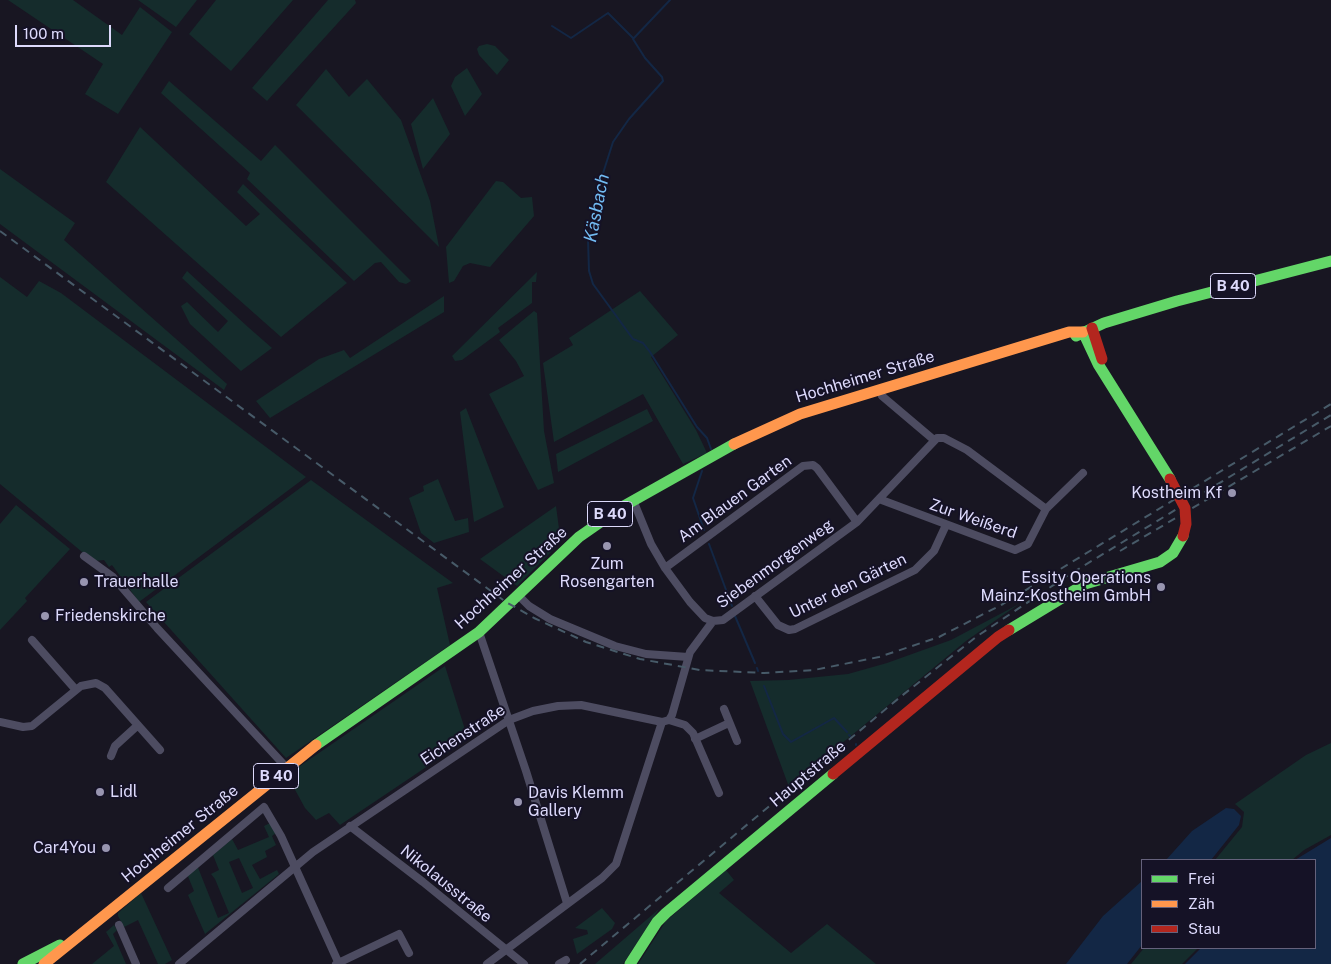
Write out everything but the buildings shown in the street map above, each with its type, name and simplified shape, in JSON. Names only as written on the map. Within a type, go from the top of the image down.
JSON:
[{"type":"main road","name":"Hochheimer Straße","points":[[44,964],[286,767],[479,632],[579,537],[633,500],[780,422],[812,410],[1069,332],[1087,330],[1212,291],[1331,261]]},
{"type":"main road","name":"Hauptstraße","points":[[630,964],[657,922],[666,913],[998,637],[1085,584],[1160,562],[1173,553],[1183,536],[1186,524],[1185,508],[1170,479],[1106,376],[1087,330]]},
{"type":"main road","name":"Hochheimer Straße","points":[[24,964],[82,934]]},
{"type":"street","points":[[882,396],[934,440],[944,438],[958,444],[1046,509]]},
{"type":"street","name":"Siebenmorgenweg","points":[[633,500],[651,544],[665,568],[690,602],[705,618],[713,622],[723,620],[857,522],[934,440]]},
{"type":"street","name":"Am Blauen Garten","points":[[665,568],[808,464],[817,468],[857,522]]},
{"type":"street","name":"Zur Weißerd","points":[[878,500],[1015,550],[1024,547],[1031,540],[1034,530],[1046,509],[1083,473]]},
{"type":"street","name":"Unter den Gärten","points":[[755,596],[778,625],[789,630],[795,629],[914,570],[934,551],[946,525]]},
{"type":"street","points":[[84,556],[112,577],[286,767]]},
{"type":"street","points":[[518,595],[529,606],[550,619],[590,636],[646,654],[688,657]]},
{"type":"street","points":[[487,964],[602,878],[616,864],[665,721],[672,715],[688,657],[713,622]]},
{"type":"street","points":[[479,632],[567,903]]},
{"type":"street","points":[[32,640],[76,690]]},
{"type":"street","points":[[0,722],[23,727],[32,726],[76,690],[90,682],[101,684],[160,750]]},
{"type":"street","name":"Eichenstraße","points":[[178,964],[294,869],[350,826],[509,720],[545,708],[571,705],[598,708],[686,725],[695,739],[719,793]]},
{"type":"street","points":[[724,708],[737,741]]},
{"type":"street","points":[[695,739],[729,723]]},
{"type":"street","points":[[111,756],[115,746],[138,725]]},
{"type":"street","points":[[168,888],[264,807],[281,836],[294,869],[311,902],[338,964],[399,934],[409,953]]},
{"type":"street","name":"Nikolausstraße","points":[[350,826],[423,882],[505,951],[524,964]]},
{"type":"street","points":[[119,925],[136,964]]},
{"type":"green space","points":[[8,0],[73,0],[122,35],[140,7],[172,32],[118,114],[85,94],[103,64]]},
{"type":"green space","points":[[138,0],[197,0],[176,27]]},
{"type":"green space","points":[[216,0],[293,0],[231,71],[189,34]]},
{"type":"green space","points":[[328,0],[355,0],[356,3],[267,101],[252,88]]},
{"type":"green space","points":[[487,44],[495,46],[509,60],[497,75],[479,55],[477,49],[479,46]]},
{"type":"green space","points":[[467,68],[482,94],[465,116],[451,86],[455,77]]},
{"type":"green space","points":[[326,69],[349,97],[367,79],[401,120],[430,201],[439,247],[296,105]]},
{"type":"green space","points":[[169,81],[261,161],[275,145],[411,281],[406,284],[399,282],[381,262],[375,263],[354,281],[247,179],[250,173],[161,93]]},
{"type":"green space","points":[[433,98],[450,134],[423,169],[411,124]]},
{"type":"green space","points":[[140,127],[246,226],[260,214],[237,192],[243,184],[347,283],[281,337],[106,182]]},
{"type":"green space","points":[[0,169],[75,223],[64,240],[227,384],[224,390],[0,224]]},
{"type":"green space","points":[[496,181],[503,182],[521,198],[532,197],[534,216],[490,267],[470,263],[463,266],[454,281],[449,283],[446,247]]},
{"type":"green space","points":[[187,271],[272,348],[241,371],[190,324],[181,306],[187,302],[218,332],[228,321],[182,278]]},
{"type":"green space","points":[[537,272],[536,282],[532,282],[532,303],[498,328],[500,332],[462,360],[455,361],[452,356]]},
{"type":"green space","points":[[0,277],[27,297],[39,281],[61,293],[306,477],[139,602],[112,565],[109,567],[104,560],[93,561],[0,484]]},
{"type":"green space","points":[[640,291],[678,335],[651,357],[696,430],[707,453],[683,464],[643,394],[554,442],[543,363],[573,345],[569,338]]},
{"type":"green space","points":[[444,296],[444,312],[270,418],[256,401],[319,359],[344,350],[350,358]]},
{"type":"green space","points":[[534,311],[537,313],[544,431],[554,483],[538,490],[489,394],[524,376],[516,361],[499,340]]},
{"type":"green space","points":[[466,408],[504,507],[474,522],[460,412]]},
{"type":"green space","points":[[647,409],[653,421],[558,472],[556,454]]},
{"type":"green space","points":[[438,479],[455,521],[468,518],[469,532],[434,543],[421,533],[409,498],[424,491],[423,486]]},
{"type":"green space","points":[[311,480],[453,583],[437,588],[450,645],[286,758],[146,602]]},
{"type":"green space","points":[[16,505],[70,549],[25,598],[27,601],[0,630],[0,524]]},
{"type":"green space","points":[[556,506],[560,536],[557,546],[517,586],[480,559]]},
{"type":"green space","points":[[1019,604],[966,641],[789,787],[750,681],[788,680],[848,674],[887,663],[951,640]]},
{"type":"green space","points":[[445,666],[468,739],[340,825],[329,813],[316,820],[305,808],[287,775]]},
{"type":"green space","points":[[1331,743],[1331,835],[1304,850],[1293,859],[1216,859],[1242,827],[1244,812],[1235,804],[1306,755]]},
{"type":"green space","points":[[270,823],[276,833],[272,836],[276,845],[265,851],[267,857],[252,865],[260,879],[277,870],[279,874],[205,934],[188,895],[194,891],[187,874],[197,865],[218,918],[229,913],[215,879],[211,874],[219,870],[213,855],[232,839],[238,850],[269,837],[264,826]],"holes":[[[239,858],[253,888],[242,893],[229,862]]]},
{"type":"green space","points":[[726,870],[734,880],[719,893],[791,953],[827,924],[876,964],[638,964],[666,921]]},
{"type":"green space","points":[[141,893],[172,960],[165,964],[158,964],[138,920],[124,927],[118,916],[118,913]]},
{"type":"green space","points":[[602,908],[615,923],[612,929],[577,954],[573,939],[588,934],[587,930],[575,928]]},
{"type":"green space","points":[[659,909],[623,964],[595,964]]},
{"type":"green space","points":[[114,925],[117,930],[113,934],[126,964],[92,964],[114,946],[106,932]]},
{"type":"green space","points":[[1143,949],[1197,949],[1182,964],[1131,964]]},
{"type":"water","points":[[1226,808],[1234,809],[1241,816],[1239,825],[1212,859],[1167,859],[1192,831]]},
{"type":"water","points":[[1331,838],[1331,964],[1185,964],[1200,949],[1316,949],[1316,859],[1297,859]]},
{"type":"water","points":[[1141,882],[1141,946],[1127,964],[1066,964],[1103,916]]},
{"type":"waterway","name":"Käsbach","points":[[670,0],[633,39],[645,58],[662,77],[663,81],[629,119],[613,142],[597,192],[588,239],[589,271],[593,284],[633,339],[643,343],[650,352],[697,427],[707,438],[711,449]]},
{"type":"waterway","points":[[552,26],[571,38],[608,13],[633,38]]},
{"type":"waterway","name":"Käsbach","points":[[702,471],[693,498],[704,530]]},
{"type":"waterway","name":"Käsbach","points":[[709,544],[732,606]]},
{"type":"waterway","name":"Käsbach","points":[[735,616],[755,663]]},
{"type":"waterway","name":"Käsbach","points":[[764,686],[783,734],[791,742],[834,718],[847,732]]},
{"type":"railway","points":[[0,231],[506,602],[534,618],[586,642],[640,659],[700,670],[764,673],[814,670],[879,657],[939,637],[1003,604],[1331,404]]},
{"type":"railway","points":[[580,964],[899,698],[976,637],[1067,576],[1331,415]]},
{"type":"railway","points":[[1120,551],[1331,426]]},
{"type":"traffic: fast","points":[[1076,336],[1104,323],[1177,301],[1331,261]]},
{"type":"traffic: fast","points":[[1083,332],[1098,364],[1170,479]]},
{"type":"traffic: fast","points":[[316,745],[479,632],[579,537],[622,507],[734,444]]},
{"type":"traffic: fast","points":[[1009,630],[1085,584],[1160,562],[1173,553],[1183,536]]},
{"type":"traffic: fast","points":[[630,964],[657,922],[666,913],[833,774]]},
{"type":"traffic: fast","points":[[23,964],[60,945]]},
{"type":"traffic: slow","points":[[734,444],[800,414],[1069,332],[1083,332]]},
{"type":"traffic: slow","points":[[44,964],[316,745]]},
{"type":"traffic: jam","points":[[1092,328],[1102,359]]},
{"type":"traffic: jam","points":[[1170,479],[1185,508],[1186,524],[1183,536]]},
{"type":"traffic: jam","points":[[833,774],[998,637],[1009,630]]},
{"type":"place","name":"Kostheim Kf","points":[[1232,493]]},
{"type":"place","name":"Zum Rosengarten","points":[[607,546]]},
{"type":"place","name":"Trauerhalle","points":[[84,582]]},
{"type":"place","name":"Essity Operations Mainz-Kostheim GmbH","points":[[1161,587]]},
{"type":"place","name":"Friedenskirche","points":[[45,616]]},
{"type":"place","name":"Lidl","points":[[100,792]]},
{"type":"place","name":"Davis Klemm Gallery","points":[[518,802]]},
{"type":"place","name":"Car4You","points":[[106,848]]}]
